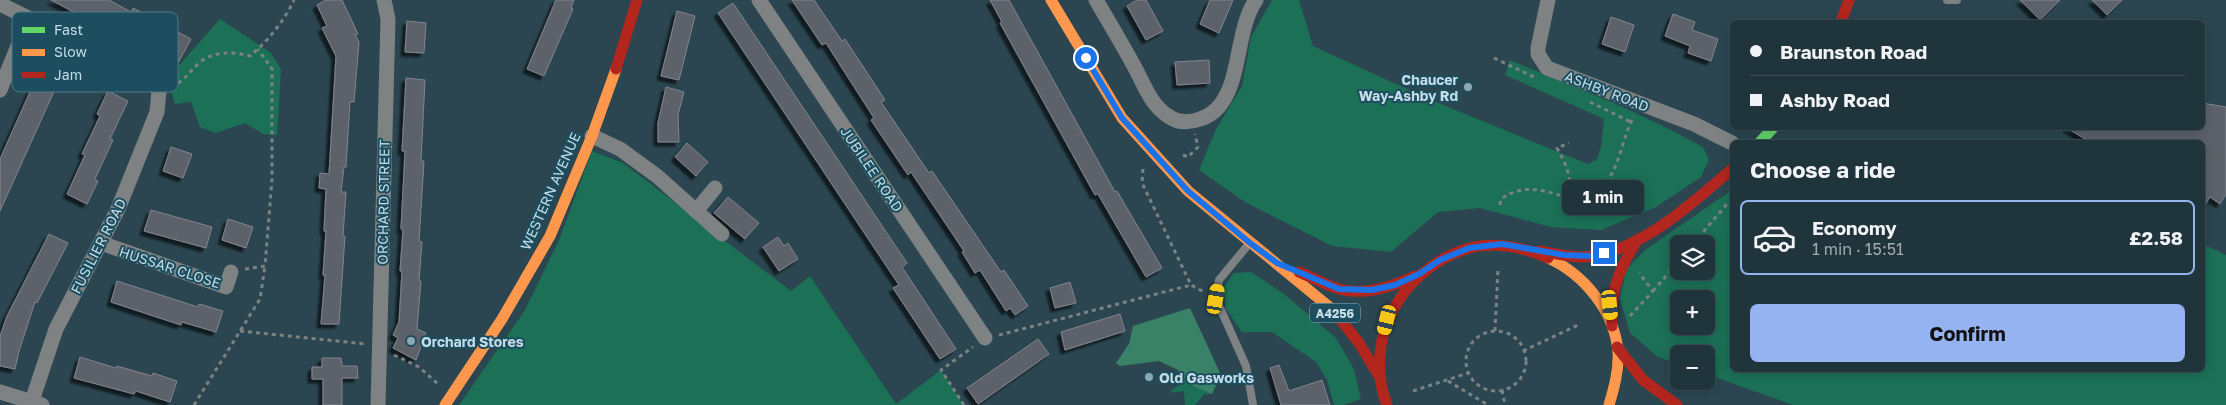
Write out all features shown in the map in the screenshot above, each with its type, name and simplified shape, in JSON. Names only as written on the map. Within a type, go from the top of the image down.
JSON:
[{"type":"main road","name":"WESTERN AVENUE","points":[[448,401],[502,319],[550,236],[592,136],[622,52],[637,0]]},
{"type":"main road","name":"A4256","points":[[1051,0],[1122,118],[1188,191],[1333,310],[1359,343],[1379,376]]},
{"type":"main road","points":[[1843,20],[1849,0]]},
{"type":"main road","points":[[1762,140],[1771,130]]},
{"type":"main road","points":[[1387,405],[1379,376],[1380,350],[1387,320],[1399,296],[1419,274],[1440,260],[1469,248],[1502,244],[1564,255],[1592,256],[1615,250],[1638,239],[1698,198],[1730,171]]},
{"type":"main road","points":[[1612,330],[1610,305],[1613,285],[1638,239]]},
{"type":"main road","points":[[1530,249],[1563,264],[1587,284],[1601,303],[1617,347],[1618,366],[1615,386],[1609,405]]},
{"type":"main road","name":"A4256","points":[[1277,263],[1339,289],[1372,290],[1395,285],[1419,274]]},
{"type":"main road","points":[[1617,347],[1631,369],[1653,389],[1677,405]]},
{"type":"street","name":"ORCHARD STREET","points":[[378,405],[388,19],[384,0]]},
{"type":"street","name":"JUBILEE ROAD","points":[[759,0],[984,338]]},
{"type":"street","points":[[1096,0],[1136,69],[1150,98],[1168,116],[1182,123],[1213,114],[1226,98],[1234,75],[1248,17],[1256,0]]},
{"type":"street","name":"ASHBY ROAD","points":[[1548,0],[1538,48],[1538,54],[1547,68],[1694,124],[1730,142]]},
{"type":"street","points":[[0,4],[15,12]]},
{"type":"street","points":[[0,90],[12,61]]},
{"type":"street","name":"FUSILIER ROAD","points":[[37,403],[56,328],[118,208],[157,112],[159,92]]},
{"type":"street","points":[[592,136],[620,148],[656,176],[722,234]]},
{"type":"street","points":[[696,211],[715,188]]},
{"type":"street","name":"HUSSAR CLOSE","points":[[101,243],[226,287],[231,272]]},
{"type":"street","points":[[0,392],[37,403]]},
{"type":"lane","points":[[1947,0],[1957,0]]},
{"type":"lane","points":[[1250,243],[1219,280],[1216,299],[1246,366],[1253,405]]},
{"type":"path","points":[[178,84],[198,63],[215,54],[234,52],[250,56],[287,15],[294,0]]},
{"type":"path","points":[[194,405],[260,299],[265,266],[272,179],[272,69],[258,49]]},
{"type":"path","points":[[1500,205],[1501,198],[1510,192],[1522,188],[1545,190],[1568,197],[1588,199],[1599,192],[1610,179],[1640,103]]},
{"type":"path","points":[[1568,197],[1572,184],[1566,164],[1557,148],[1569,143]]},
{"type":"path","points":[[1701,235],[1730,200]]},
{"type":"path","points":[[1626,258],[1653,291]]},
{"type":"path","points":[[231,272],[265,266]]},
{"type":"path","points":[[1495,331],[1498,268]]},
{"type":"path","points":[[1630,316],[1670,271]]},
{"type":"path","points":[[964,405],[941,370],[984,338],[1191,285],[1216,299]]},
{"type":"path","points":[[1523,351],[1578,325]]},
{"type":"path","points":[[240,331],[379,349],[419,367],[448,401]]},
{"type":"path","points":[[1495,331],[1513,337],[1523,351],[1526,364],[1518,382],[1502,390],[1490,390],[1480,387],[1468,373],[1466,354],[1470,345],[1477,338],[1495,331]]},
{"type":"path","points":[[1413,391],[1468,373]]},
{"type":"path","points":[[1448,380],[1488,405]]},
{"type":"path","points":[[1502,390],[1505,405]]},
{"type":"green space","points":[[1272,0],[1299,0],[1313,46],[1431,100],[1588,164],[1597,159],[1601,147],[1604,119],[1505,75],[1510,60],[1621,106],[1673,131],[1703,147],[1709,160],[1701,177],[1656,207],[1601,230],[1551,227],[1480,208],[1438,212],[1391,252],[1332,246],[1245,202],[1199,170],[1216,129],[1242,86],[1251,37]]},
{"type":"green space","points":[[220,19],[270,52],[281,69],[277,135],[263,134],[245,123],[216,133],[200,127],[191,102],[175,104],[171,92],[178,92],[178,67]]},
{"type":"green space","points":[[592,151],[623,163],[791,291],[810,276],[896,404],[941,370],[964,405],[459,405],[525,310],[559,240]]},
{"type":"green space","points":[[1730,191],[1730,372],[2205,372],[2205,245],[2226,255],[2226,405],[1793,405],[1715,377],[1715,345],[1670,345],[1670,361],[1658,357],[1630,333],[1620,299],[1626,270],[1645,250]]},
{"type":"green space","points":[[1251,272],[1284,294],[1336,338],[1354,369],[1361,399],[1344,405],[1334,405],[1327,380],[1316,362],[1272,332],[1242,332],[1226,309],[1223,288],[1234,273]]},
{"type":"green space","points":[[1190,308],[1221,375],[1212,394],[1191,385],[1178,370],[1159,361],[1120,366],[1116,363],[1129,344],[1133,326]]},
{"type":"green space","points":[[1178,370],[1191,385],[1212,394],[1204,394],[1195,405],[1185,405],[1184,391],[1172,393],[1171,390],[1178,386]]},
{"type":"building","points":[[51,0],[109,0],[131,12],[74,12]]},
{"type":"building","points":[[326,0],[342,0],[358,34],[355,35],[359,42],[354,102],[350,102],[346,167],[344,167],[341,192],[346,192],[339,324],[321,324],[325,275],[323,275],[326,189],[319,188],[320,173],[329,174],[336,56],[322,28],[327,26],[317,5]]},
{"type":"building","points":[[556,0],[574,0],[571,8],[573,9],[544,76],[527,69]]},
{"type":"building","points":[[792,0],[814,0],[842,41],[845,39],[885,100],[881,102],[929,173],[932,171],[1001,272],[1004,270],[1028,306],[1015,315],[1010,308],[1006,311],[980,270],[975,273],[962,252],[964,251],[911,172],[908,175],[871,120],[874,118],[826,43],[822,45]]},
{"type":"building","points":[[990,0],[1009,0],[1115,192],[1117,191],[1162,268],[1146,277],[1098,194],[1095,195],[1000,23],[1002,22]]},
{"type":"building","points":[[1137,0],[1146,0],[1163,31],[1146,40],[1127,6]]},
{"type":"building","points":[[1210,0],[1233,0],[1219,33],[1200,24]]},
{"type":"building","points":[[2020,0],[2060,0],[2040,20]]},
{"type":"building","points":[[2092,0],[2122,0],[2107,15]]},
{"type":"building","points":[[733,3],[907,263],[902,267],[956,349],[940,359],[893,288],[899,285],[718,13]]},
{"type":"building","points":[[133,8],[140,12],[131,12]]},
{"type":"building","points":[[677,11],[695,16],[679,80],[661,76]]},
{"type":"building","points":[[1673,14],[1695,22],[1692,30],[1718,39],[1711,61],[1688,53],[1690,46],[1665,36]]},
{"type":"building","points":[[1611,17],[1634,25],[1625,52],[1602,44]]},
{"type":"building","points":[[407,21],[426,23],[424,53],[405,52]]},
{"type":"building","points":[[178,32],[191,39],[178,63]]},
{"type":"building","points":[[1209,60],[1210,83],[1177,85],[1175,62]]},
{"type":"building","points":[[406,78],[425,80],[421,161],[424,161],[419,241],[422,242],[419,281],[421,281],[417,329],[426,333],[416,360],[393,348],[398,338],[393,335],[399,322],[402,271],[400,271],[403,230],[401,229],[405,151],[402,151]]},
{"type":"building","points":[[666,87],[684,92],[678,115],[679,142],[658,142],[658,123]]},
{"type":"building","points":[[30,92],[54,92],[0,211],[0,159]]},
{"type":"building","points":[[108,92],[128,101],[110,139],[113,140],[95,179],[98,181],[87,204],[67,194],[85,155],[82,154],[100,116],[97,114]]},
{"type":"building","points":[[2205,104],[2226,107],[2226,194],[2220,204],[2210,197],[2205,204],[2205,140],[2087,140],[2070,130],[2205,130]]},
{"type":"building","points":[[687,143],[708,162],[696,176],[675,157]]},
{"type":"building","points":[[171,147],[192,154],[183,178],[163,171]]},
{"type":"building","points":[[728,197],[759,223],[745,239],[714,213]]},
{"type":"building","points":[[151,210],[212,227],[206,248],[144,231]]},
{"type":"building","points":[[228,219],[253,227],[246,248],[222,240]]},
{"type":"building","points":[[49,234],[68,243],[37,303],[35,302],[15,369],[0,366],[0,336],[7,316]]},
{"type":"building","points":[[778,237],[784,246],[788,243],[798,259],[779,271],[763,247]]},
{"type":"building","points":[[117,281],[198,307],[199,304],[223,311],[216,332],[182,322],[181,325],[111,302]]},
{"type":"building","points":[[1070,282],[1076,303],[1055,308],[1050,288]]},
{"type":"building","points":[[1120,314],[1125,331],[1065,350],[1061,332]]},
{"type":"building","points":[[1038,339],[1049,354],[978,404],[967,388]]},
{"type":"building","points":[[80,357],[116,368],[117,366],[152,376],[153,373],[177,381],[170,402],[136,391],[134,394],[74,378]]},
{"type":"building","points":[[322,358],[341,358],[342,366],[357,366],[358,378],[342,378],[342,405],[323,405],[323,379],[312,379],[312,367],[322,367]]},
{"type":"building","points":[[1279,365],[1289,391],[1322,380],[1330,405],[1281,405],[1270,368]]},
{"type":"traffic: fast","points":[[1762,140],[1771,130]]},
{"type":"traffic: slow","points":[[1051,0],[1122,118],[1188,191],[1333,310]]},
{"type":"traffic: slow","points":[[445,405],[502,319],[550,236],[592,136],[616,69]]},
{"type":"traffic: slow","points":[[1548,258],[1574,274],[1585,284],[1604,309],[1611,323],[1616,337],[1618,365],[1609,405]]},
{"type":"traffic: jam","points":[[616,69],[637,0]]},
{"type":"traffic: jam","points":[[1842,20],[1849,0]]},
{"type":"traffic: jam","points":[[1540,251],[1566,256],[1587,257],[1631,244],[1668,222],[1730,171]]},
{"type":"traffic: jam","points":[[1612,326],[1614,291],[1617,280],[1638,239]]},
{"type":"traffic: jam","points":[[1387,405],[1381,380],[1380,356],[1384,333],[1393,310],[1406,290],[1423,273],[1443,259],[1466,249],[1487,245],[1519,248],[1548,258]]},
{"type":"traffic: jam","points":[[1299,272],[1339,289],[1349,291],[1368,291],[1388,287],[1415,276]]},
{"type":"traffic: jam","points":[[1333,310],[1359,343],[1379,376]]},
{"type":"traffic: jam","points":[[1617,347],[1643,380],[1677,405]]},
{"type":"place","name":"Chaucer Way-Ashby Rd","points":[[1468,87]]},
{"type":"place","name":"Orchard Stores","points":[[411,341]]},
{"type":"place","name":"Old Gasworks","points":[[1149,377]]},
{"type":"route","points":[[1086,58],[1122,118],[1188,191],[1277,263],[1339,289],[1372,290],[1395,285],[1419,274],[1440,260],[1469,248],[1502,244],[1564,255],[1592,256],[1604,253]]}]
